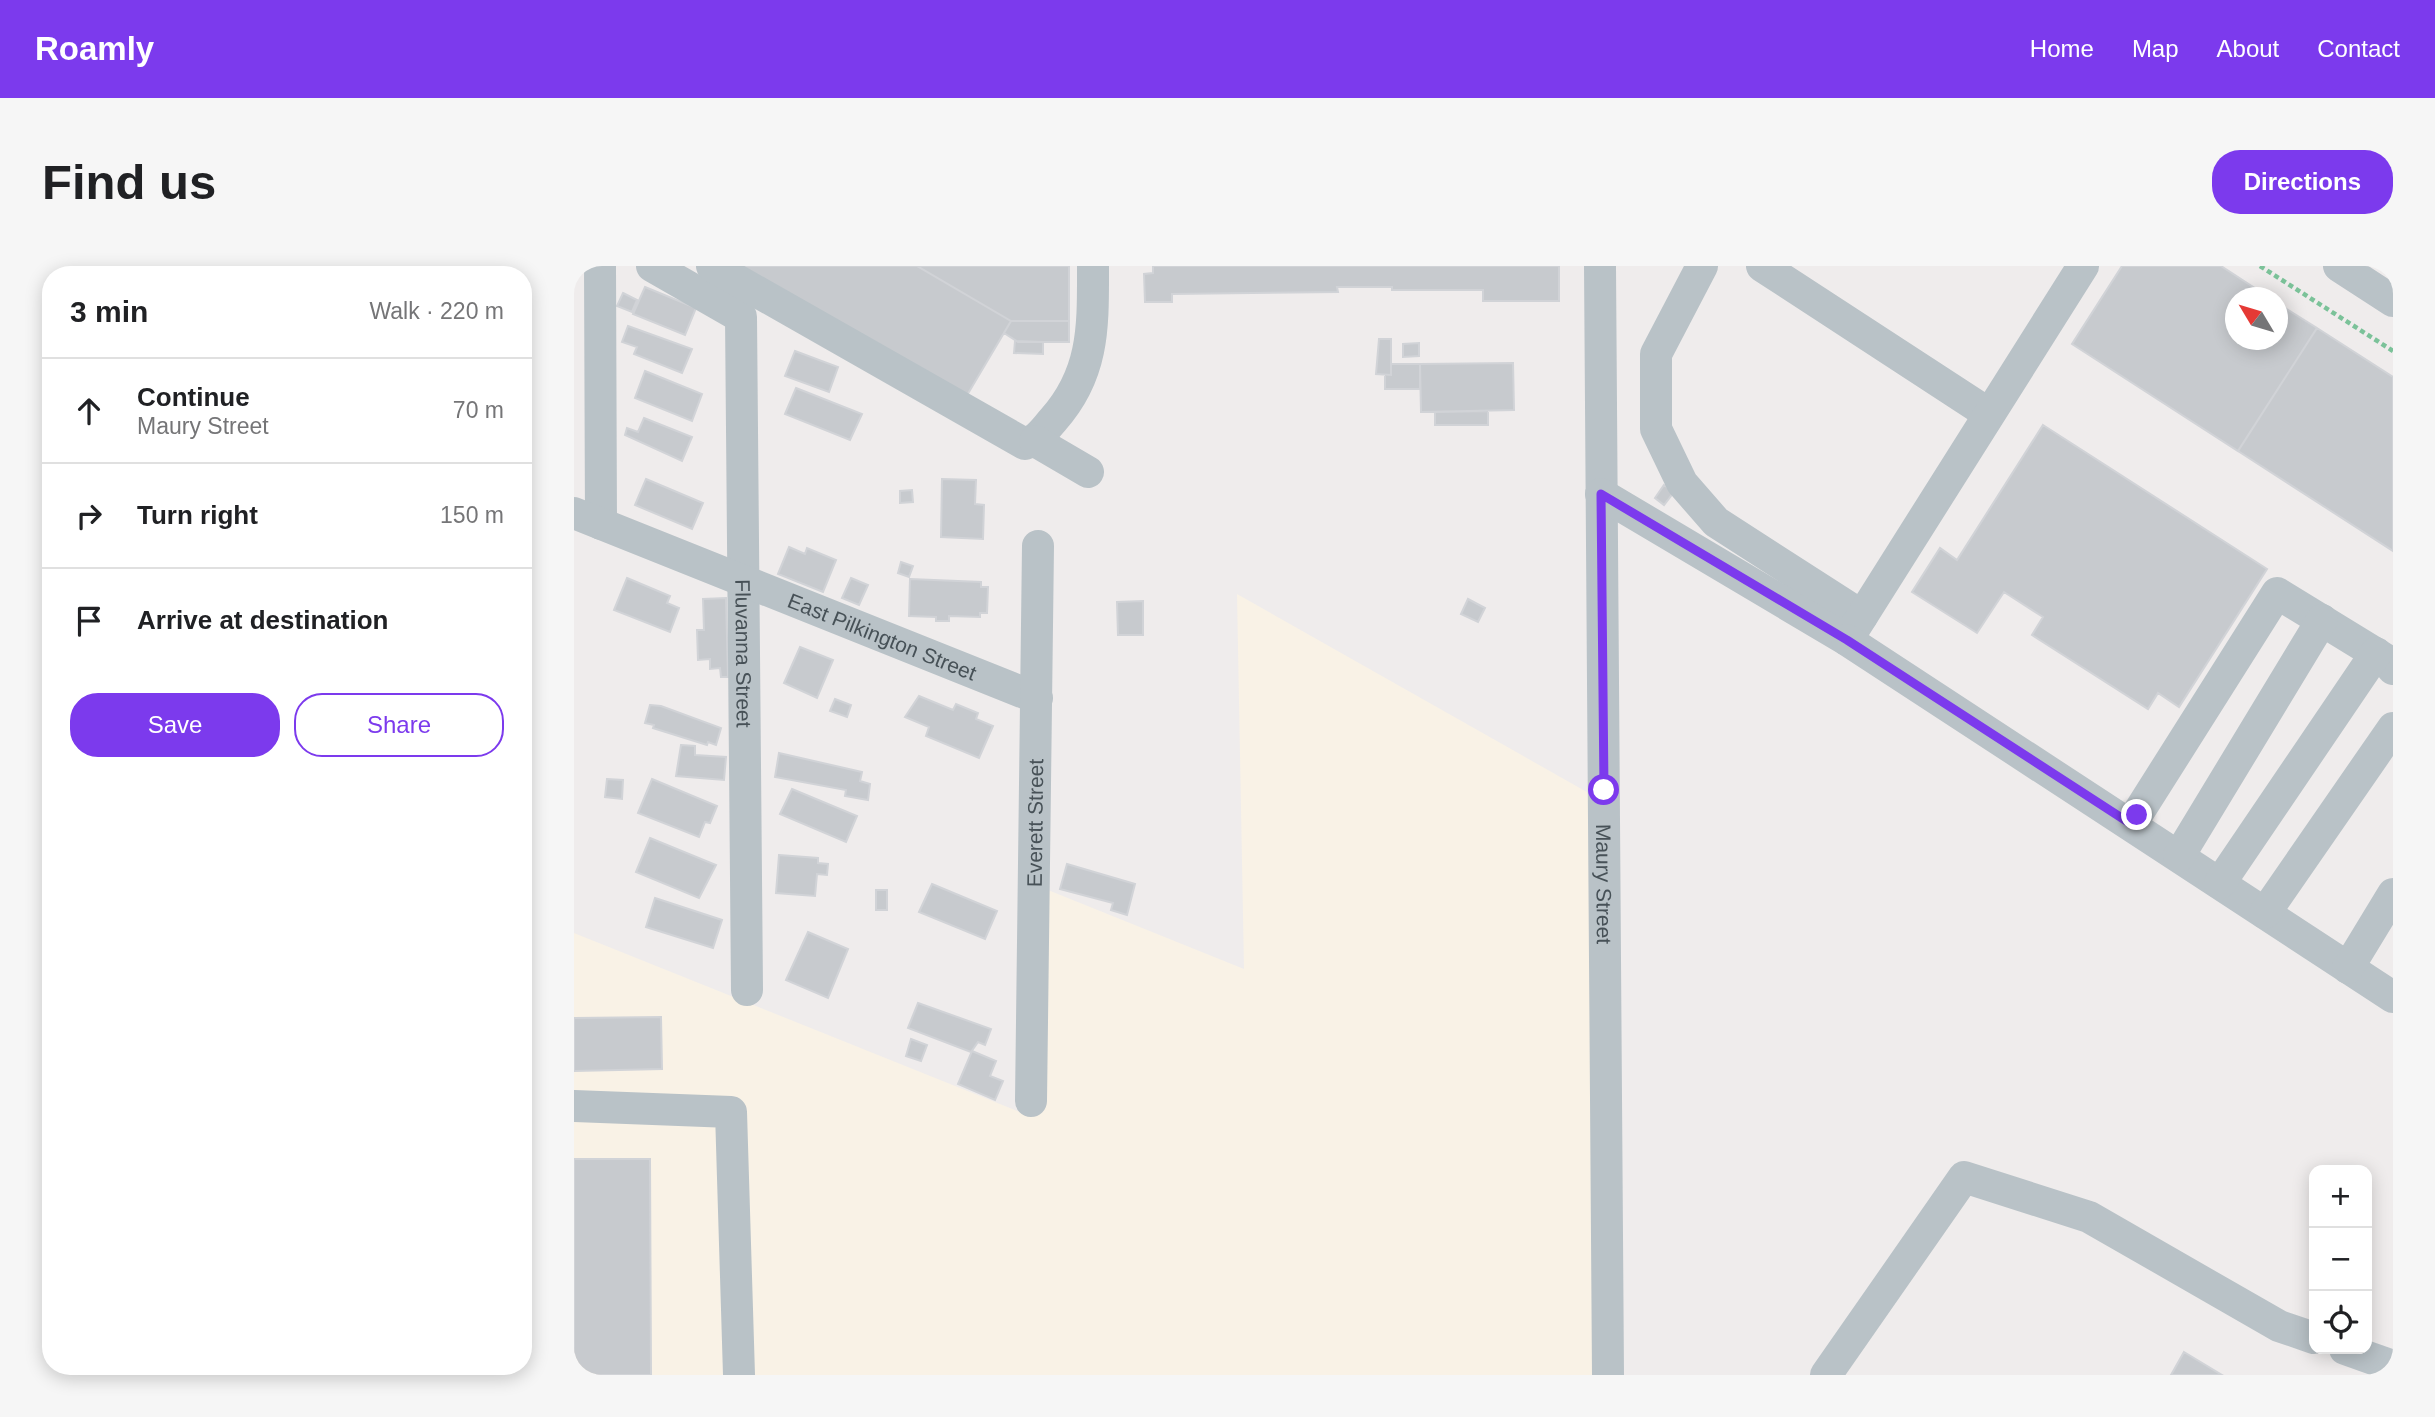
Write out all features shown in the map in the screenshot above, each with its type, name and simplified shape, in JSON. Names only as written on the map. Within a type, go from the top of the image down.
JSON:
[{"type":"street","points":[[587,519],[600,266]]},
{"type":"street","name":"Fluvanna Street","points":[[652,266],[741,317],[747,990]]},
{"type":"street","points":[[712,266],[1025,444],[1035,441],[1061,411],[1080,381],[1093,333],[1093,266]]},
{"type":"street","name":"Maury Street","points":[[1600,266],[1608,1375]]},
{"type":"street","points":[[1702,266],[1656,354],[1656,429],[1682,483],[1716,522],[1854,628],[2131,824],[2393,997]]},
{"type":"street","points":[[1762,266],[1989,414]]},
{"type":"street","points":[[1854,628],[2083,266]]},
{"type":"street","points":[[2347,268],[2393,301]]},
{"type":"street","points":[[1035,441],[1088,472]]},
{"type":"street","points":[[1601,494],[1854,628]]},
{"type":"street","name":"East Pilkington Street","points":[[587,519],[1037,698]]},
{"type":"street","name":"Everett Street","points":[[1031,1101],[1038,546]]},
{"type":"street","points":[[2131,824],[2277,593],[2384,661],[2220,883]]},
{"type":"street","points":[[2179,856],[2322,620]]},
{"type":"street","points":[[2265,913],[2393,728]]},
{"type":"street","points":[[2348,968],[2393,894]]},
{"type":"street","points":[[574,1106],[732,1112],[739,1375]]},
{"type":"street","points":[[1826,1375],[1854,1339],[1964,1177],[2089,1217],[2279,1326],[2309,1336]]},
{"type":"street","points":[[2359,1354],[2393,1366]]},
{"type":"path","points":[[2260,266],[2393,351]]},
{"type":"shaded area","points":[[1237,594],[1608,804],[1607,1375],[574,1375],[574,933],[1030,1116],[1038,886],[1244,969]]},
{"type":"building","points":[[741,266],[917,266],[1011,321],[966,397]]},
{"type":"building","points":[[917,266],[1069,266],[1069,321],[1011,321]]},
{"type":"building","points":[[1153,266],[1559,266],[1559,301],[1483,301],[1483,290],[1337,287],[1338,292],[1172,294],[1172,302],[1145,302],[1144,274],[1153,273]]},
{"type":"building","points":[[2122,266],[2221,266],[2253,287],[2225,287],[2225,350],[2288,350],[2288,310],[2317,328],[2238,451],[2072,344]]},
{"type":"building","points":[[645,287],[696,308],[685,335],[633,314]]},
{"type":"building","points":[[623,293],[637,300],[632,312],[617,306]]},
{"type":"building","points":[[1011,321],[1069,321],[1069,342],[1018,342],[1004,333]]},
{"type":"building","points":[[628,326],[692,349],[682,373],[634,354],[637,347],[622,342]]},
{"type":"building","points":[[2317,328],[2393,377],[2393,551],[2238,451]]},
{"type":"building","points":[[1379,339],[1391,339],[1391,375],[1376,374]]},
{"type":"building","points":[[1015,341],[1043,342],[1043,354],[1014,353]]},
{"type":"building","points":[[1419,343],[1419,356],[1403,357],[1403,344]]},
{"type":"building","points":[[795,351],[838,367],[829,392],[785,376]]},
{"type":"building","points":[[1513,363],[1514,410],[1421,412],[1420,364]]},
{"type":"building","points":[[1391,364],[1420,364],[1420,389],[1385,389],[1385,375],[1391,375]]},
{"type":"building","points":[[645,371],[702,394],[692,421],[635,398]]},
{"type":"building","points":[[796,388],[862,414],[850,440],[785,414]]},
{"type":"building","points":[[1488,411],[1488,425],[1435,425],[1435,412]]},
{"type":"building","points":[[644,418],[692,437],[682,461],[625,435],[627,428],[638,432]]},
{"type":"building","points":[[2043,425],[2267,569],[2179,707],[2158,693],[2148,709],[2032,635],[2043,617],[2004,592],[1977,633],[1912,592],[1940,548],[1957,560]]},
{"type":"building","points":[[646,479],[703,503],[692,529],[635,505]]},
{"type":"building","points":[[942,479],[976,480],[975,504],[984,505],[983,539],[941,537]]},
{"type":"building","points":[[1664,485],[1674,492],[1664,505],[1655,498]]},
{"type":"building","points":[[912,490],[913,502],[900,503],[900,491]]},
{"type":"building","points":[[789,547],[805,554],[807,548],[836,560],[823,592],[778,574]]},
{"type":"building","points":[[901,562],[913,566],[909,577],[898,573]]},
{"type":"building","points":[[627,578],[670,596],[667,603],[679,608],[670,632],[614,610]]},
{"type":"building","points":[[851,578],[868,585],[859,605],[842,598]]},
{"type":"building","points":[[910,579],[981,582],[981,587],[988,587],[987,613],[980,613],[980,617],[949,616],[949,621],[936,621],[936,617],[909,616]]},
{"type":"building","points":[[726,598],[728,677],[721,677],[720,668],[710,669],[710,659],[698,660],[697,630],[704,630],[703,599]]},
{"type":"building","points":[[1468,599],[1485,608],[1478,622],[1461,614]]},
{"type":"building","points":[[1143,601],[1143,635],[1118,635],[1117,602]]},
{"type":"building","points":[[800,647],[833,660],[817,698],[784,683]]},
{"type":"building","points":[[919,696],[953,710],[956,704],[978,713],[976,719],[993,726],[979,758],[926,736],[929,727],[905,717]]},
{"type":"building","points":[[835,699],[851,705],[847,717],[830,711]]},
{"type":"building","points":[[650,705],[661,706],[721,728],[716,745],[708,742],[707,745],[653,728],[654,725],[645,723]]},
{"type":"building","points":[[681,745],[695,746],[695,755],[726,757],[724,780],[676,776]]},
{"type":"building","points":[[779,753],[862,772],[860,781],[870,784],[868,800],[845,796],[846,790],[775,777]]},
{"type":"building","points":[[607,779],[623,780],[622,799],[605,797]]},
{"type":"building","points":[[652,779],[717,806],[710,823],[705,822],[699,837],[638,813]]},
{"type":"building","points":[[792,789],[857,816],[846,842],[780,814]]},
{"type":"building","points":[[650,838],[716,865],[699,898],[636,872]]},
{"type":"building","points":[[779,855],[818,858],[818,863],[828,864],[827,875],[817,874],[815,896],[776,893]]},
{"type":"building","points":[[1067,864],[1135,884],[1127,915],[1111,910],[1113,903],[1060,889]]},
{"type":"building","points":[[932,884],[997,911],[985,939],[919,912]]},
{"type":"building","points":[[876,890],[887,890],[887,910],[876,910]]},
{"type":"building","points":[[655,898],[722,920],[713,948],[646,927]]},
{"type":"building","points":[[808,932],[848,949],[828,998],[786,980]]},
{"type":"building","points":[[918,1003],[991,1029],[985,1045],[978,1042],[971,1052],[908,1028]]},
{"type":"building","points":[[661,1017],[662,1069],[574,1071],[574,1018]]},
{"type":"building","points":[[911,1039],[927,1045],[921,1061],[906,1056]]},
{"type":"building","points":[[972,1051],[996,1061],[990,1076],[1003,1081],[995,1100],[958,1084]]},
{"type":"building","points":[[574,1159],[650,1159],[651,1375],[574,1375]]},
{"type":"building","points":[[2184,1352],[2222,1375],[2171,1375]]},
{"type":"route","points":[[1604,790],[1601,494],[1847,640],[2131,824],[2137,815]]}]
